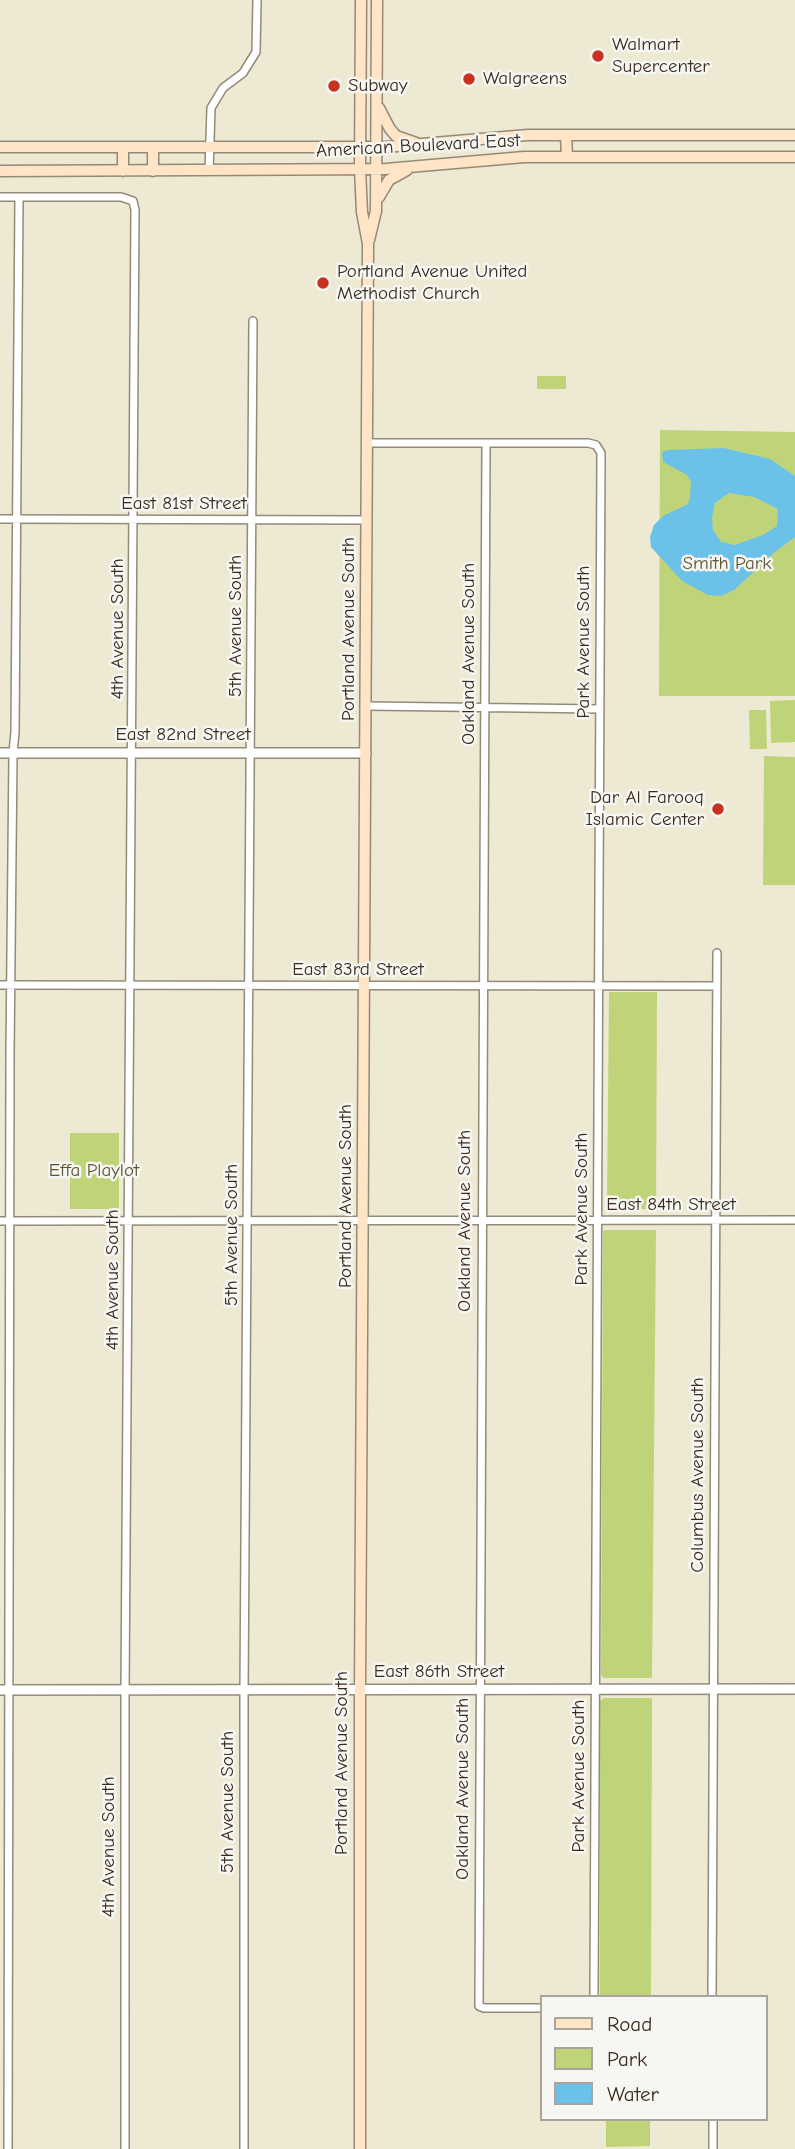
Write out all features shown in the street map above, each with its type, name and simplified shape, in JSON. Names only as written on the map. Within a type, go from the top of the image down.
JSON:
[{"type":"main road","name":"Portland Avenue South","points":[[361,0],[360,169],[362,212],[369,244]]},
{"type":"main road","name":"Portland Avenue South","points":[[360,2149],[359,1690],[369,244],[376,211],[377,0]]},
{"type":"main road","points":[[377,98],[380,113],[396,136],[427,145]]},
{"type":"main road","name":"American Boulevard East","points":[[0,147],[376,147],[513,136],[792,134]]},
{"type":"main road","points":[[566,135],[567,157]]},
{"type":"main road","points":[[153,148],[153,171]]},
{"type":"main road","points":[[123,149],[123,171]]},
{"type":"main road","name":"American Boulevard East","points":[[0,171],[376,169],[513,158],[795,157]]},
{"type":"main road","points":[[376,211],[380,193],[389,180],[403,171],[421,167]]},
{"type":"street","points":[[209,171],[211,108],[223,88],[243,74],[256,52],[257,0]]},
{"type":"street","points":[[0,197],[19,197],[5,1690],[8,2149]]},
{"type":"street","name":"4th Avenue South","points":[[19,197],[121,197],[133,201],[135,210],[125,1690],[125,2149]]},
{"type":"street","name":"5th Avenue South","points":[[244,2149],[244,1690],[253,321]]},
{"type":"street","points":[[368,443],[486,443]]},
{"type":"street","name":"Park Avenue South","points":[[486,443],[596,445],[601,459],[594,1995]]},
{"type":"street","name":"Oakland Avenue South","points":[[486,443],[479,2006],[540,2008]]},
{"type":"street","name":"East 81st Street","points":[[0,519],[367,520]]},
{"type":"street","points":[[366,706],[600,709]]},
{"type":"street","name":"East 82nd Street","points":[[0,753],[366,754]]},
{"type":"street","name":"Columbus Avenue South","points":[[712,1995],[717,953]]},
{"type":"street","name":"East 83rd Street","points":[[0,985],[717,986]]},
{"type":"street","name":"East 84th Street","points":[[0,1221],[795,1220]]},
{"type":"street","name":"East 86th Street","points":[[5,1690],[795,1689]]},
{"type":"street","points":[[713,2121],[713,2149]]},
{"type":"green space","points":[[537,376],[566,376],[566,389],[537,389]]},
{"type":"green space","name":"Smith Park","points":[[660,430],[795,432],[795,696],[659,696]]},
{"type":"green space","points":[[795,700],[795,742],[771,743],[770,701]]},
{"type":"green space","points":[[749,710],[766,710],[767,749],[750,749]]},
{"type":"green space","points":[[764,756],[795,757],[795,885],[763,885]]},
{"type":"green space","points":[[609,992],[657,992],[656,1209],[607,1209]]},
{"type":"green space","name":"Effa Playlot","points":[[70,1133],[119,1133],[119,1209],[70,1209]]},
{"type":"green space","points":[[605,1230],[656,1230],[652,1678],[604,1678],[601,1675]]},
{"type":"green space","points":[[604,1698],[652,1698],[651,1995],[600,1995],[600,1701]]},
{"type":"green space","points":[[606,2121],[650,2121],[650,2146],[606,2147]]},
{"type":"water","points":[[724,448],[770,459],[795,476],[795,537],[734,590],[721,596],[708,595],[682,581],[651,547],[650,537],[654,525],[663,516],[688,504],[690,497],[691,482],[687,475],[663,462],[662,452]],"holes":[[[729,493],[754,497],[778,509],[777,526],[763,535],[735,545],[721,542],[713,530],[715,503]]]},
{"type":"place","name":"Walmart Supercenter","points":[[598,56]]},
{"type":"place","name":"Walgreens","points":[[469,79]]},
{"type":"place","name":"Subway","points":[[334,86]]},
{"type":"place","name":"Portland Avenue United Methodist Church","points":[[323,283]]},
{"type":"place","name":"Dar Al Farooq Islamic Center","points":[[718,809]]}]
